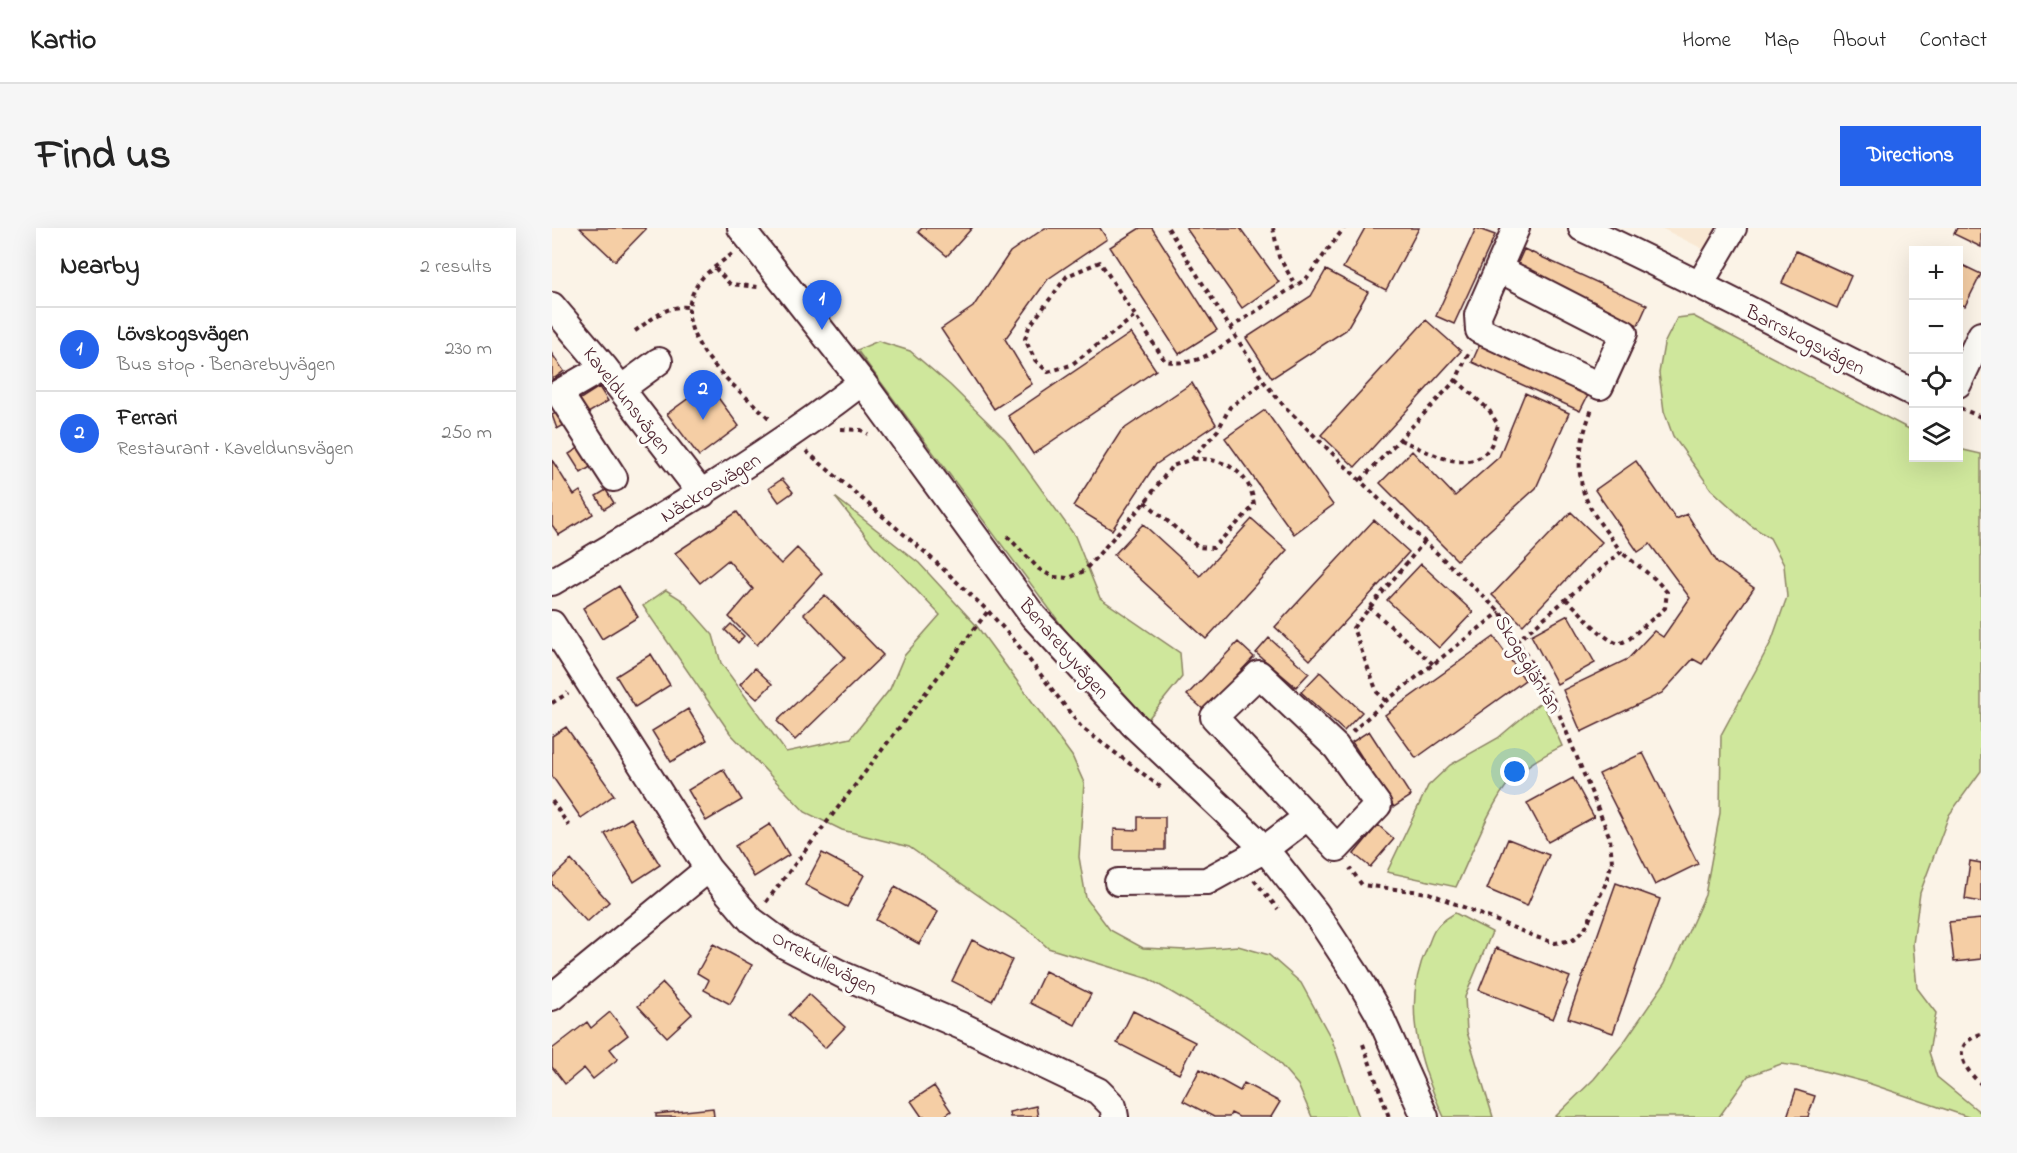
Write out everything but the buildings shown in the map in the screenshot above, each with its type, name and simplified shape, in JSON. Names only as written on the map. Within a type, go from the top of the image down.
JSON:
[{"type":"street","points":[[1499,269],[1624,333],[1600,386],[1479,330],[1478,315],[1516,228]]},
{"type":"street","name":"Barrskogsvägen","points":[[1582,228],[1700,284],[1909,391]]},
{"type":"street","points":[[1700,284],[1733,228]]},
{"type":"street","name":"Benarebyvägen","points":[[739,238],[862,382],[1033,616],[1061,649],[1164,754],[1265,849],[1315,912],[1358,976],[1425,1117]]},
{"type":"street","name":"Kaveldunsvägen","points":[[552,306],[604,367],[702,494]]},
{"type":"street","points":[[1963,375],[1981,334]]},
{"type":"street","points":[[621,389],[659,361]]},
{"type":"street","points":[[604,367],[559,393],[614,478]]},
{"type":"street","name":"Näckrosvägen","points":[[552,582],[702,494],[789,436],[862,382]]},
{"type":"street","name":"Orrekullevägen","points":[[552,624],[708,869],[751,920],[786,946],[845,976],[1068,1075],[1098,1091],[1113,1106],[1115,1117]]},
{"type":"street","points":[[1259,674],[1336,747],[1378,805],[1337,848],[1214,717],[1259,674]]},
{"type":"street","points":[[1118,882],[1207,881],[1238,861],[1265,849],[1307,817]]},
{"type":"street","points":[[552,997],[708,869]]},
{"type":"street","name":"Benarebyvägen","points":[[1398,1056],[1414,1117]]},
{"type":"path","name":"Skogsgläntan","points":[[1168,228],[1264,382],[1303,426],[1500,612],[1516,642],[1553,699],[1610,838],[1612,862],[1585,929],[1573,940],[1555,943],[1536,938],[1429,893],[1362,885],[1337,848]]},
{"type":"path","points":[[1273,228],[1279,256],[1296,286]]},
{"type":"path","points":[[1230,328],[1306,279],[1344,228]]},
{"type":"path","points":[[739,238],[715,268],[704,277],[688,308],[692,333],[710,361],[789,436],[927,554],[988,610],[1081,727],[1166,791]]},
{"type":"path","points":[[1134,317],[1071,365],[1048,372],[1035,360],[1025,339],[1029,327],[1067,276],[1100,262],[1165,362],[1182,365],[1198,361],[1236,337]]},
{"type":"path","points":[[715,268],[730,284],[756,287]]},
{"type":"path","points":[[635,331],[662,312],[678,306],[688,308]]},
{"type":"path","points":[[1361,480],[1456,380],[1479,330]]},
{"type":"path","points":[[1400,440],[1457,461],[1474,462],[1488,450],[1498,425],[1489,410],[1456,380]]},
{"type":"path","points":[[1192,459],[1218,430],[1230,407],[1264,382]]},
{"type":"path","points":[[1566,599],[1588,617],[1606,639],[1618,644],[1646,626],[1665,608],[1667,592],[1621,552],[1589,506],[1580,479],[1582,441],[1600,386]]},
{"type":"path","points":[[1963,410],[1981,417]]},
{"type":"path","points":[[1112,542],[1172,466],[1192,459],[1211,458],[1241,474],[1253,491],[1254,506],[1213,548],[1198,547],[1145,502]]},
{"type":"path","points":[[1386,701],[1377,692],[1353,628],[1424,542]]},
{"type":"path","points":[[1516,642],[1621,552]]},
{"type":"path","points":[[1369,607],[1432,664]]},
{"type":"path","points":[[759,910],[988,610]]},
{"type":"path","points":[[1336,747],[1386,701],[1500,612]]},
{"type":"path","points":[[552,801],[569,826]]},
{"type":"path","points":[[1238,861],[1284,916]]},
{"type":"path","points":[[1360,1034],[1389,1117]]},
{"type":"path","points":[[1981,1034],[1967,1042],[1962,1050],[1962,1060],[1968,1073],[1981,1084]]},
{"type":"shaded area","points":[[1661,228],[1715,228],[1705,250]]},
{"type":"green space","points":[[1693,316],[1909,429],[1909,462],[1963,462],[1963,450],[1981,454],[1981,771],[1949,815],[1920,893],[1913,944],[1917,988],[1936,1013],[1929,1052],[1937,1077],[1981,1113],[1981,1117],[1968,1117],[1865,1082],[1816,1069],[1781,1064],[1748,1076],[1719,1117],[1555,1117],[1594,1079],[1622,1045],[1666,981],[1705,895],[1720,813],[1721,735],[1771,642],[1787,597],[1784,565],[1770,538],[1750,525],[1711,489],[1673,436],[1664,411],[1659,373],[1664,344],[1677,318]]},
{"type":"green space","points":[[878,341],[910,351],[950,385],[1005,439],[1075,536],[1100,598],[1180,653],[1182,677],[1148,719],[1065,630],[857,350]]},
{"type":"green space","points":[[835,497],[919,563],[976,625],[1072,756],[1084,783],[1079,857],[1086,898],[1110,930],[1143,948],[1186,950],[1238,946],[1269,955],[1301,983],[1332,1040],[1359,1117],[1312,1117],[1298,1085],[1273,1056],[1237,1031],[1149,979],[1048,948],[1031,932],[909,847],[842,830],[805,812],[730,733],[643,606],[666,590],[682,600],[713,635],[721,663],[786,752],[851,738],[890,689],[904,656],[940,615],[873,545]]},
{"type":"green space","points":[[1542,701],[1562,746],[1523,769],[1504,789],[1489,815],[1456,887],[1387,872],[1428,786],[1450,765],[1498,738]]},
{"type":"green space","points":[[1455,913],[1492,932],[1465,997],[1467,1032],[1493,1117],[1444,1117],[1427,1076],[1416,1034],[1414,1012],[1419,969],[1434,931]]},
{"type":"place","name":"Lövskogsvägen","points":[[822,330]]},
{"type":"place","name":"Ferrari","points":[[703,420]]}]
